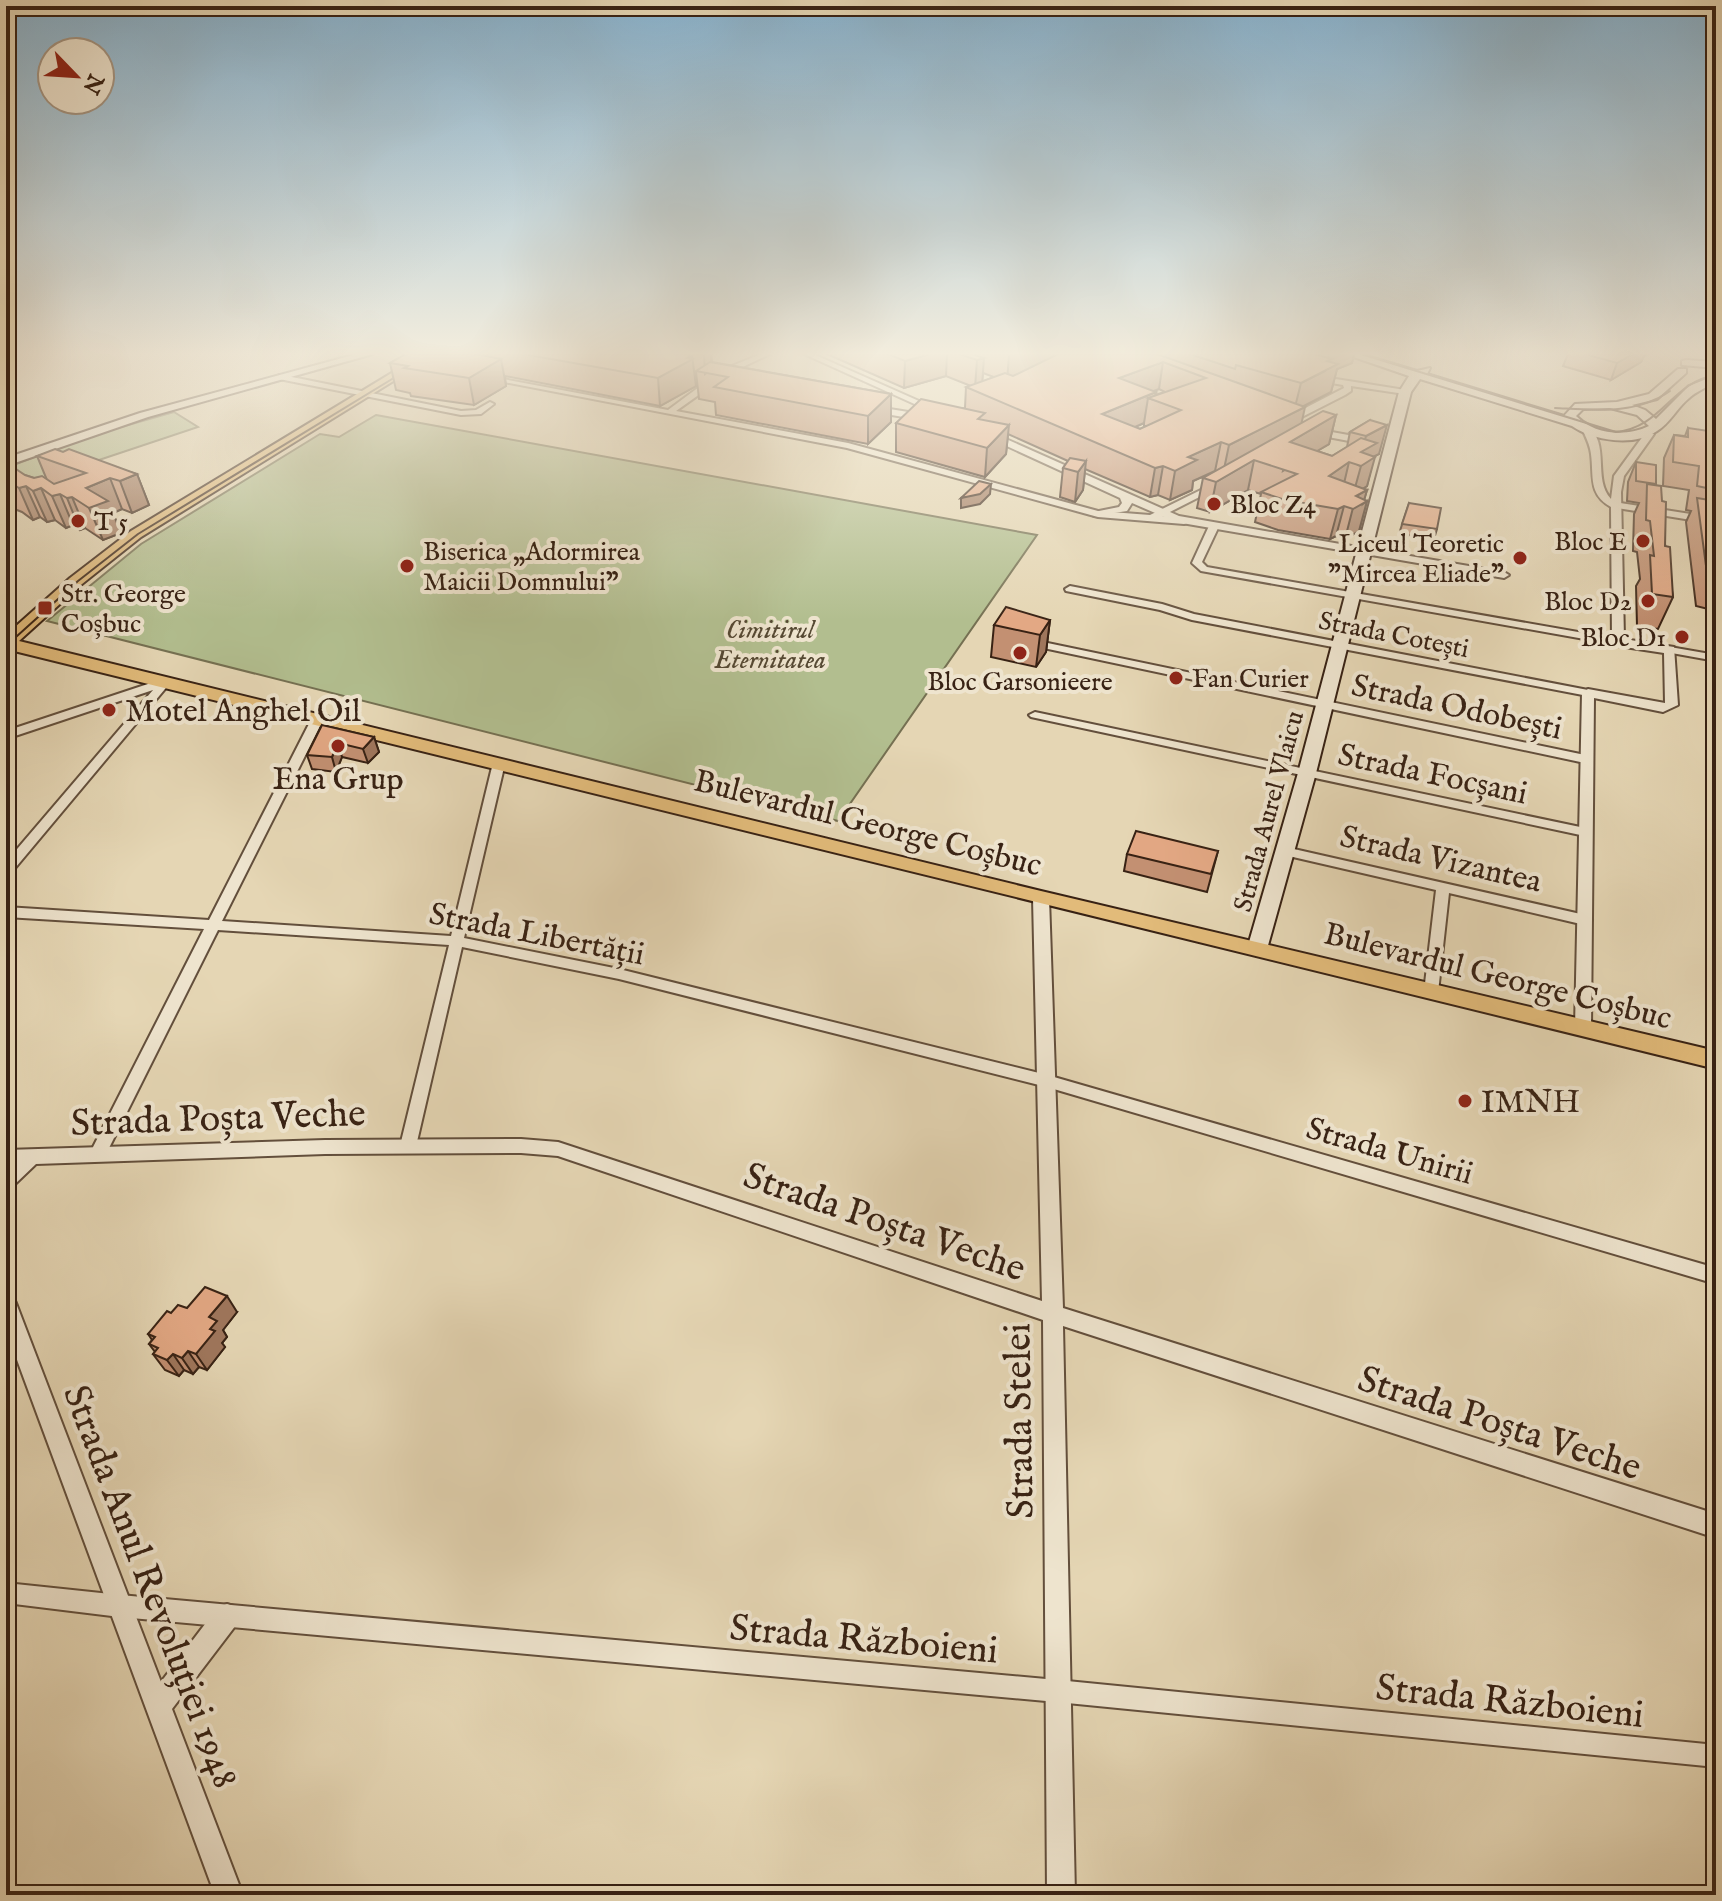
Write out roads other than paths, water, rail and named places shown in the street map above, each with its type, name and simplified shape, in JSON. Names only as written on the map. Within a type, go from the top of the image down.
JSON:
[{"type":"main road","points":[[6,462],[60,443]]},
{"type":"main road","points":[[6,643],[76,581],[136,534],[285,443]]},
{"type":"main road","name":"Strada Aurel Vlaicu","points":[[1257,949],[1307,773],[1390,445]]},
{"type":"main road","points":[[29,623],[28,639],[41,651]]},
{"type":"main road","points":[[6,643],[41,651]]},
{"type":"main road","name":"Bulevardul George Coșbuc","points":[[41,651],[1041,898],[1716,1060]]},
{"type":"street","points":[[831,443],[1098,514],[1184,521],[1504,575]]},
{"type":"street","points":[[1006,443],[1147,507],[1168,511],[1184,521]]},
{"type":"street","points":[[1376,443],[1390,445]]},
{"type":"street","points":[[1590,443],[1596,454],[1598,491],[1603,500],[1614,505],[1716,521]]},
{"type":"street","points":[[1618,642],[1614,505],[1619,476],[1643,443]]},
{"type":"street","points":[[1147,520],[1220,484]]},
{"type":"street","points":[[1098,514],[1123,509],[1127,503],[1125,497]]},
{"type":"street","points":[[1214,526],[1197,563],[1200,567],[1716,658]]},
{"type":"street","name":"Strada Cotești","points":[[1070,589],[1162,607],[1192,617],[1588,693]]},
{"type":"street","name":"Strada Odobești","points":[[1038,644],[1585,759]]},
{"type":"street","points":[[1583,1028],[1588,693],[1670,708],[1670,650]]},
{"type":"street","points":[[6,735],[166,681]]},
{"type":"street","points":[[6,870],[166,681]]},
{"type":"street","name":"Strada Focșani","points":[[1035,715],[1585,832]]},
{"type":"street","points":[[98,1153],[318,718]]},
{"type":"street","points":[[408,1146],[499,763]]},
{"type":"street","name":"Strada Vizantea","points":[[1285,851],[1585,920]]},
{"type":"street","points":[[1431,992],[1443,888]]},
{"type":"street","name":"Strada Stelei","points":[[1041,898],[1053,1314],[1061,1895]]},
{"type":"street","name":"Strada Libertății","points":[[6,912],[457,941],[619,974],[1047,1081]]},
{"type":"street","name":"Strada Unirii","points":[[1047,1081],[1716,1276]]},
{"type":"street","name":"Strada Poșta Veche","points":[[6,1157],[408,1146],[558,1149],[1053,1314],[1716,1526]]},
{"type":"street","points":[[6,1181],[31,1157]]},
{"type":"street","name":"Strada Anul Revoluției 1948","points":[[6,1303],[229,1895]]},
{"type":"street","name":"Strada Războieni","points":[[6,1593],[1716,1756]]},
{"type":"street","points":[[158,1706],[227,1616]]},
{"type":"tram line","points":[[6,646],[78,581],[138,534],[288,443]]},
{"type":"place","name":"Bloc Z4","points":[[1214,504]]},
{"type":"place","name":"T 5","points":[[78,521]]},
{"type":"place","name":"Bloc E","points":[[1643,541]]},
{"type":"place","name":"Liceul Teoretic \"Mircea Eliade\"","points":[[1520,558]]},
{"type":"place","name":"Biserica „Adormirea Maicii Domnului”","points":[[407,566]]},
{"type":"place","name":"Bloc D2","points":[[1648,601]]},
{"type":"place","name":"Str. George Coșbuc","points":[[45,608]]},
{"type":"place","name":"Bloc D1","points":[[1682,637]]},
{"type":"place","name":"Bloc Garsonieere","points":[[1020,653]]},
{"type":"place","name":"Fan Curier","points":[[1176,678]]},
{"type":"place","name":"Motel Anghel Oil","points":[[109,710]]},
{"type":"place","name":"Ena Grup","points":[[338,746]]},
{"type":"place","name":"IMNH","points":[[1465,1101]]},
{"type":"park label","name":"Cimitirul Eternitatea","points":[[770,644]]}]
